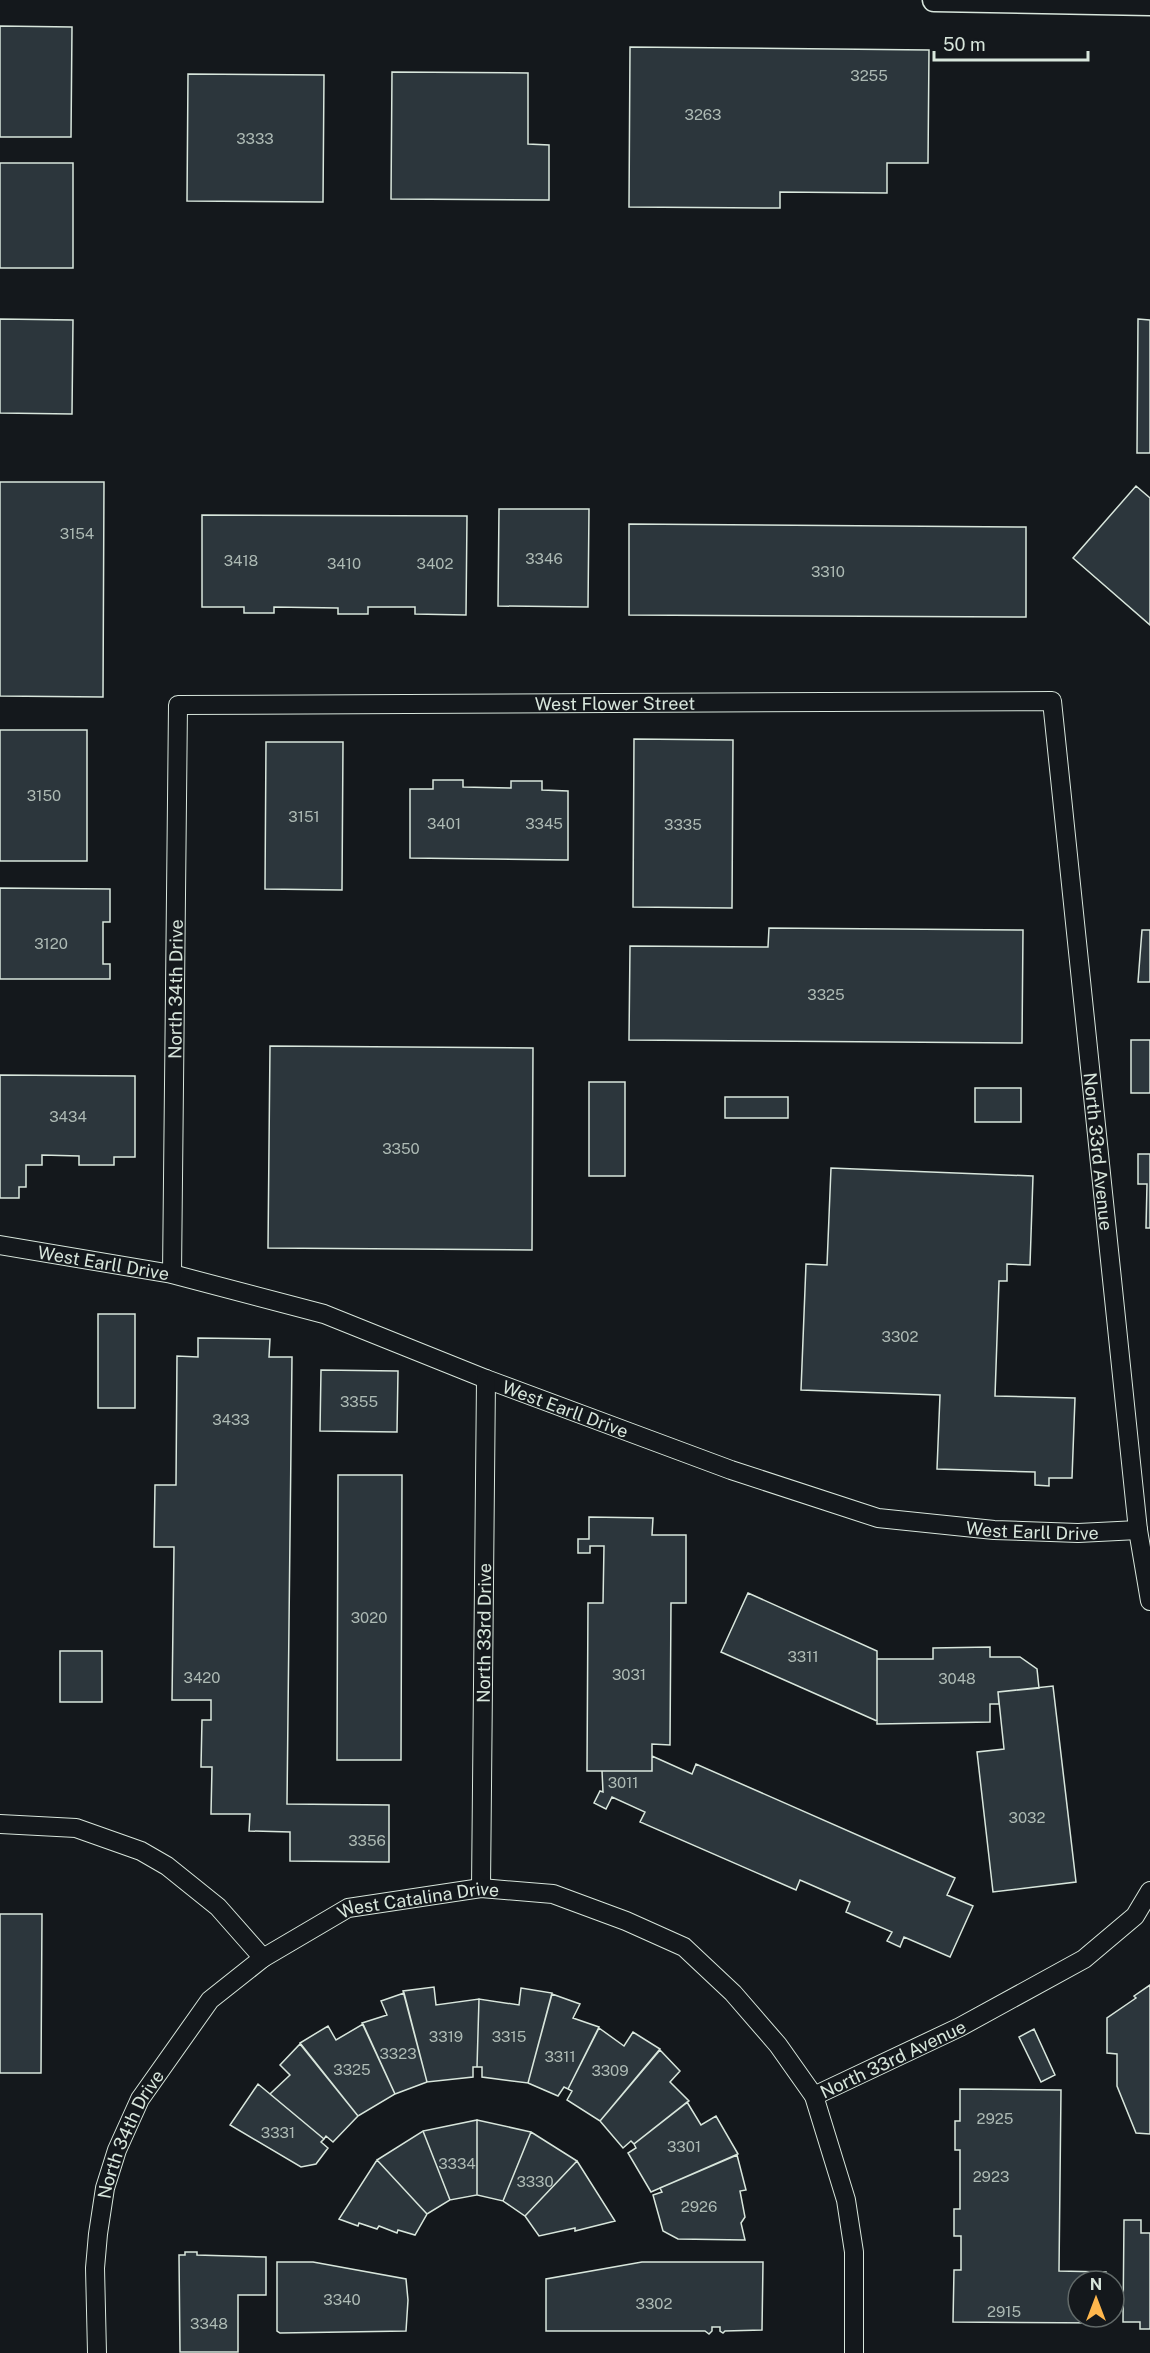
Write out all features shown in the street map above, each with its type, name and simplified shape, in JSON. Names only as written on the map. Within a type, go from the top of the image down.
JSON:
[{"type":"street","points":[[934,0],[1150,4]]},
{"type":"street","name":"West Flower Street","points":[[178,705],[1052,701]]},
{"type":"street","name":"North 33rd Avenue","points":[[1052,701],[1138,1530],[1150,1601]]},
{"type":"street","name":"North 34th Drive","points":[[172,1274],[178,705]]},
{"type":"street","name":"West Earll Drive","points":[[0,1245],[172,1274],[324,1314],[486,1379],[762,1482],[878,1518],[994,1530],[1078,1533],[1138,1530]]},
{"type":"street","name":"North 33rd Drive","points":[[481,1887],[486,1379]]},
{"type":"street","points":[[0,1824],[76,1828],[141,1851],[167,1866],[218,1907],[263,1958]]},
{"type":"street","name":"West Catalina Drive","points":[[263,1958],[348,1908],[481,1887],[553,1894],[626,1921],[684,1947],[733,1993],[778,2045],[814,2096]]},
{"type":"street","name":"North 33rd Avenue","points":[[854,2353],[855,2283],[851,2231],[846,2200],[814,2096],[960,2027],[1084,1959],[1136,1916],[1150,1891]]},
{"type":"street","name":"North 34th Drive","points":[[97,2353],[95,2268],[98,2234],[105,2188],[117,2150],[140,2099],[210,2000],[263,1958]]},
{"type":"building","points":[[0,26],[72,27],[71,137],[0,137]]},
{"type":"building","points":[[630,47],[929,50],[928,163],[887,163],[887,193],[780,192],[780,208],[629,207]]},
{"type":"building","points":[[392,72],[528,73],[528,144],[549,145],[549,200],[391,199]]},
{"type":"building","points":[[188,74],[324,75],[323,202],[187,201]]},
{"type":"building","points":[[0,163],[73,163],[73,268],[0,268]]},
{"type":"building","points":[[0,319],[73,320],[72,414],[0,413]]},
{"type":"building","points":[[1138,319],[1150,320],[1150,453],[1137,453]]},
{"type":"building","points":[[0,482],[104,482],[103,697],[0,696]]},
{"type":"building","points":[[1136,486],[1150,498],[1150,625],[1073,558]]},
{"type":"building","points":[[499,509],[589,509],[588,607],[498,606]]},
{"type":"building","points":[[202,515],[467,516],[466,615],[415,614],[415,607],[368,607],[368,614],[338,614],[338,608],[274,607],[274,613],[244,613],[244,607],[202,607]]},
{"type":"building","points":[[629,524],[1026,527],[1026,617],[629,615]]},
{"type":"building","points":[[0,730],[87,730],[87,861],[0,861]]},
{"type":"building","points":[[634,739],[733,740],[732,908],[633,907]]},
{"type":"building","points":[[266,742],[343,742],[342,890],[265,889]]},
{"type":"building","points":[[433,780],[463,780],[463,787],[511,788],[511,781],[542,781],[542,790],[568,791],[568,860],[410,858],[410,789],[433,789]]},
{"type":"building","points":[[0,888],[110,889],[110,922],[103,922],[103,964],[110,964],[110,979],[0,979]]},
{"type":"building","points":[[769,928],[1023,930],[1022,1043],[629,1040],[630,946],[768,947]]},
{"type":"building","points":[[1142,930],[1150,930],[1150,982],[1138,982]]},
{"type":"building","points":[[1131,1040],[1150,1040],[1150,1093],[1131,1093]]},
{"type":"building","points":[[270,1046],[533,1048],[532,1250],[268,1248]]},
{"type":"building","points":[[0,1075],[135,1076],[135,1157],[114,1157],[114,1165],[79,1165],[79,1156],[42,1155],[42,1165],[26,1165],[26,1187],[19,1187],[19,1198],[0,1198]]},
{"type":"building","points":[[589,1082],[625,1082],[625,1176],[589,1176]]},
{"type":"building","points":[[975,1088],[1021,1088],[1021,1122],[975,1122]]},
{"type":"building","points":[[725,1097],[788,1097],[788,1118],[725,1118]]},
{"type":"building","points":[[1138,1154],[1150,1154],[1150,1228],[1146,1228],[1147,1184],[1138,1184]]},
{"type":"building","points":[[831,1168],[1033,1176],[1030,1265],[1007,1264],[1007,1281],[999,1281],[995,1396],[1075,1398],[1072,1478],[1049,1478],[1049,1486],[1035,1485],[1035,1472],[937,1469],[940,1395],[801,1390],[806,1264],[827,1265]]},
{"type":"building","points":[[98,1314],[135,1314],[135,1408],[98,1408]]},
{"type":"building","points":[[198,1338],[270,1339],[269,1357],[292,1357],[287,1804],[389,1805],[389,1862],[290,1861],[290,1832],[249,1831],[250,1814],[211,1814],[212,1767],[201,1767],[202,1720],[211,1720],[211,1700],[172,1700],[174,1547],[154,1547],[155,1485],[176,1485],[177,1356],[198,1357]]},
{"type":"building","points":[[321,1370],[398,1371],[397,1432],[320,1431]]},
{"type":"building","points":[[338,1475],[402,1475],[401,1760],[337,1760]]},
{"type":"building","points":[[589,1517],[653,1518],[652,1535],[686,1535],[686,1603],[671,1603],[670,1745],[652,1744],[652,1771],[587,1771],[588,1603],[603,1603],[604,1546],[590,1546],[590,1553],[578,1553],[578,1539],[589,1539]]},
{"type":"building","points":[[748,1593],[877,1651],[877,1721],[721,1652]]},
{"type":"building","points":[[990,1647],[990,1657],[1020,1657],[1037,1669],[1039,1688],[998,1692],[999,1704],[990,1704],[990,1722],[877,1724],[877,1659],[933,1659],[933,1648]]},
{"type":"building","points":[[60,1651],[102,1651],[102,1702],[60,1702]]},
{"type":"building","points":[[1053,1686],[1076,1882],[993,1892],[977,1752],[1004,1749],[998,1692]]},
{"type":"building","points":[[652,1756],[692,1774],[696,1764],[955,1878],[947,1895],[973,1906],[950,1957],[904,1937],[900,1947],[887,1941],[892,1932],[846,1912],[850,1902],[800,1880],[796,1890],[640,1822],[645,1812],[612,1797],[606,1809],[594,1803],[600,1791],[603,1792],[602,1771],[652,1771]]},
{"type":"building","points":[[0,1914],[42,1914],[41,2073],[0,2073]]},
{"type":"building","points":[[1150,1985],[1150,2134],[1136,2133],[1117,2086],[1117,2054],[1107,2053],[1107,2018]]},
{"type":"building","points":[[434,1987],[436,2005],[479,1999],[477,2067],[473,2067],[473,2077],[427,2082],[403,1991]]},
{"type":"building","points":[[521,1988],[552,1993],[528,2083],[482,2077],[482,2067],[477,2067],[479,1999],[519,2005]]},
{"type":"building","points":[[404,1993],[427,2082],[395,2094],[362,2023],[387,2015],[381,2001]]},
{"type":"building","points":[[552,1994],[580,2004],[573,2018],[599,2027],[568,2089],[564,2087],[558,2096],[528,2083]]},
{"type":"building","points":[[363,2024],[395,2094],[358,2116],[300,2043],[328,2026],[336,2040]]},
{"type":"building","points":[[599,2028],[624,2046],[633,2032],[660,2049],[600,2121],[567,2100],[572,2091],[568,2089]]},
{"type":"building","points":[[1034,2029],[1055,2075],[1041,2082],[1019,2037]]},
{"type":"building","points":[[300,2044],[358,2116],[333,2142],[326,2136],[324,2139],[270,2094],[290,2075],[280,2065]]},
{"type":"building","points":[[660,2050],[680,2071],[670,2082],[689,2101],[634,2144],[631,2141],[623,2148],[600,2121]]},
{"type":"building","points":[[258,2084],[324,2139],[321,2142],[328,2148],[316,2164],[301,2167],[230,2125]]},
{"type":"building","points":[[960,2089],[1061,2090],[1059,2271],[1066,2271],[1066,2323],[953,2322],[954,2270],[961,2270],[961,2236],[954,2236],[954,2209],[960,2209],[960,2150],[955,2150],[955,2121],[960,2121]]},
{"type":"building","points":[[687,2102],[701,2125],[716,2116],[738,2154],[651,2192],[628,2153],[636,2148],[634,2144]]},
{"type":"building","points":[[477,2120],[477,2195],[450,2200],[423,2131]]},
{"type":"building","points":[[477,2120],[531,2132],[503,2201],[477,2195]]},
{"type":"building","points":[[423,2131],[450,2200],[427,2214],[377,2160]]},
{"type":"building","points":[[531,2132],[577,2161],[525,2216],[503,2201]]},
{"type":"building","points":[[737,2155],[746,2190],[740,2191],[745,2217],[741,2223],[745,2240],[678,2239],[663,2231],[653,2195],[662,2192],[660,2188]]},
{"type":"building","points":[[377,2160],[427,2214],[415,2235],[398,2230],[397,2233],[379,2226],[377,2229],[359,2223],[358,2226],[339,2219]]},
{"type":"building","points":[[577,2161],[615,2221],[575,2231],[575,2228],[539,2236],[525,2216]]},
{"type":"building","points":[[1124,2220],[1141,2220],[1141,2233],[1150,2233],[1150,2329],[1140,2329],[1140,2322],[1126,2322],[1126,2269],[1124,2269]]},
{"type":"building","points":[[185,2252],[197,2252],[197,2255],[266,2257],[266,2295],[238,2295],[238,2352],[180,2352],[179,2255],[185,2255]]},
{"type":"building","points":[[277,2262],[313,2262],[406,2279],[408,2300],[406,2331],[280,2333],[277,2331]]},
{"type":"building","points":[[642,2262],[763,2262],[762,2330],[725,2331],[723,2333],[720,2327],[712,2327],[709,2334],[705,2331],[546,2331],[546,2279]]}]
